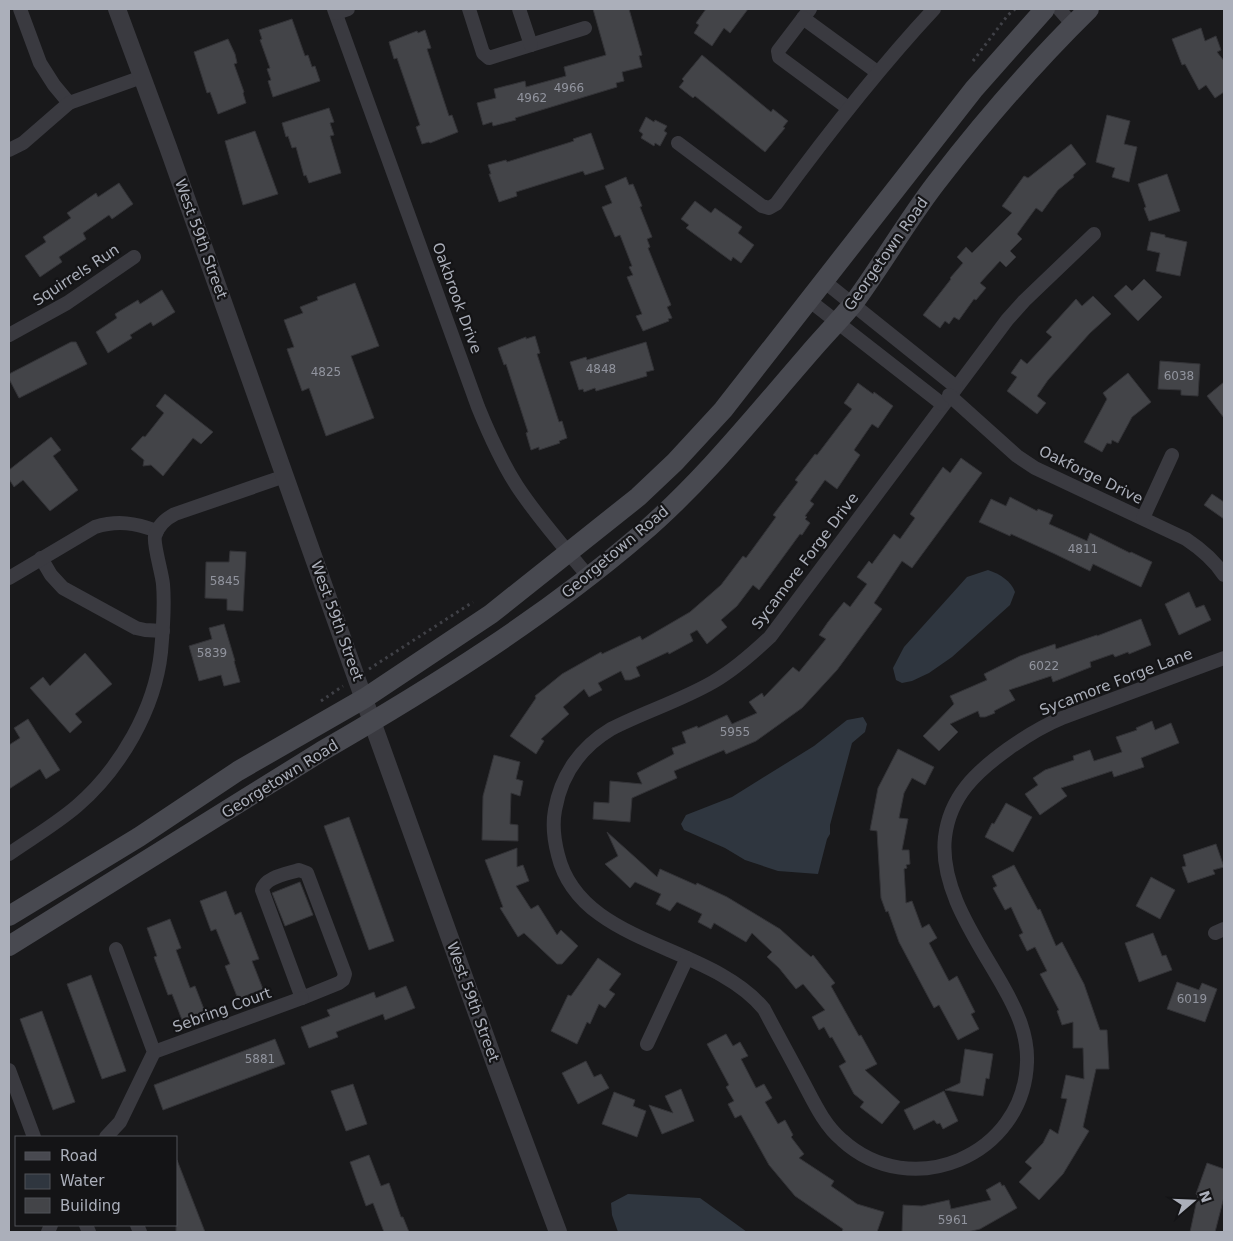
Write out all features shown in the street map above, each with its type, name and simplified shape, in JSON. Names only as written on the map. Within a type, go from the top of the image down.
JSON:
[{"type":"main road","name":"Georgetown Road","points":[[9,916],[139,837],[238,771],[365,698],[491,614],[638,497],[675,462],[723,410],[974,90],[1045,9]]},
{"type":"main road","name":"Georgetown Road","points":[[9,946],[374,721],[514,632],[640,534],[728,448],[837,322],[852,304],[934,185],[990,115],[1053,44],[1089,9]]},
{"type":"street","points":[[20,9],[40,63],[54,85],[69,103]]},
{"type":"street","name":"West 59th Street","points":[[118,9],[497,1069],[558,1232]]},
{"type":"street","points":[[469,9],[482,52],[486,56],[492,57],[585,28]]},
{"type":"street","points":[[519,9],[531,45]]},
{"type":"street","points":[[678,143],[762,206],[769,208],[776,204],[877,72],[934,9]]},
{"type":"street","points":[[1059,9],[1073,25]]},
{"type":"street","name":"Oakbrook Drive","points":[[339,10],[488,432],[518,488],[548,529],[588,576]]},
{"type":"street","points":[[848,108],[778,54],[806,13],[877,72]]},
{"type":"street","points":[[9,150],[24,143],[69,103],[142,76]]},
{"type":"street","name":"Sycamore Forge Drive","points":[[687,958],[605,919],[582,900],[568,882],[559,862],[553,833],[558,796],[566,776],[578,757],[599,737],[618,726],[711,683],[743,662],[770,637],[1013,312],[1094,234]]},
{"type":"street","name":"Squirrels Run","points":[[9,335],[67,303],[134,256]]},
{"type":"street","name":"Oakforge Drive","points":[[824,282],[852,304],[949,396],[1017,456],[1035,468],[1192,543],[1216,563],[1224,575]]},
{"type":"street","points":[[810,301],[837,322],[949,396]]},
{"type":"street","points":[[1143,518],[1172,455]]},
{"type":"street","points":[[9,854],[55,823],[78,804],[104,778],[126,748],[143,716],[153,688],[161,652],[163,586],[154,538],[164,521],[175,514],[285,476]]},
{"type":"street","points":[[9,578],[95,527],[109,523],[129,522],[157,531]]},
{"type":"street","points":[[41,558],[51,575],[68,591],[136,628],[163,631]]},
{"type":"street","name":"Sycamore Forge Lane","points":[[687,958],[732,981],[755,998],[764,1009],[820,1113],[838,1137],[856,1151],[883,1164],[913,1169],[942,1166],[970,1156],[995,1137],[1009,1120],[1019,1100],[1026,1078],[1027,1056],[1021,1022],[1015,1008],[957,904],[949,883],[945,860],[945,838],[948,823],[956,802],[968,782],[979,771],[1041,728],[1062,718],[1224,658]]},
{"type":"street","name":"Sebring Court","points":[[154,1052],[302,998],[343,980],[345,974],[308,873],[299,870],[268,881],[262,890],[302,998]]},
{"type":"street","points":[[107,1136],[120,1122],[154,1052],[116,950]]},
{"type":"street","points":[[647,1044],[687,958]]},
{"type":"street","points":[[9,1070],[34,1136]]},
{"type":"path","points":[[972,62],[1008,15],[1015,9]]},
{"type":"path","points":[[356,676],[477,600]]},
{"type":"water","points":[[988,570],[1011,584],[1015,592],[1010,605],[952,657],[929,673],[912,681],[902,683],[896,680],[893,668],[904,647],[967,577]]},
{"type":"water","points":[[863,717],[867,724],[865,732],[852,743],[830,825],[830,834],[818,874],[778,871],[745,860],[725,848],[684,830],[681,824],[686,815],[732,797],[814,746],[847,720]]},
{"type":"water","points":[[628,1194],[700,1198],[747,1232],[618,1232],[612,1215],[611,1203]]},
{"type":"building","points":[[593,9],[629,9],[642,55],[639,56],[642,67],[622,72],[624,81],[616,83],[617,87],[515,118],[516,120],[493,126],[492,122],[483,125],[477,103],[496,98],[494,89],[525,81],[526,87],[566,76],[564,67],[606,55]]},
{"type":"building","points":[[706,9],[748,9],[730,33],[724,28],[712,46],[694,33],[699,25],[696,23]]},
{"type":"building","points":[[292,19],[305,56],[308,55],[312,67],[315,66],[320,81],[273,97],[268,81],[271,80],[267,69],[270,68],[260,40],[262,39],[259,30]]},
{"type":"building","points":[[1201,28],[1205,41],[1216,36],[1221,50],[1217,52],[1224,61],[1224,92],[1215,98],[1206,85],[1199,90],[1185,64],[1182,65],[1172,39]]},
{"type":"building","points":[[425,30],[431,48],[427,49],[449,116],[452,115],[458,132],[430,143],[422,144],[416,127],[420,125],[397,58],[394,59],[389,42],[417,31],[418,33]]},
{"type":"building","points":[[228,39],[235,54],[237,63],[234,64],[246,103],[218,114],[210,92],[207,93],[194,52]]},
{"type":"building","points":[[702,55],[771,112],[773,109],[788,121],[783,127],[785,128],[765,152],[695,96],[693,98],[679,87],[684,81],[682,79]]},
{"type":"building","points":[[329,108],[334,122],[330,123],[334,135],[330,136],[341,173],[309,183],[306,175],[304,176],[296,147],[292,148],[282,123]]},
{"type":"building","points":[[1107,115],[1130,121],[1124,144],[1137,147],[1129,182],[1112,177],[1115,168],[1096,162]]},
{"type":"building","points":[[646,117],[667,126],[664,131],[667,133],[660,146],[655,143],[654,146],[641,138],[643,134],[639,131]]},
{"type":"building","points":[[255,131],[278,194],[243,205],[225,141]]},
{"type":"building","points":[[591,133],[604,169],[585,175],[583,171],[516,192],[517,196],[499,202],[489,174],[491,174],[488,165],[506,160],[507,162],[574,141],[573,139]]},
{"type":"building","points":[[1071,144],[1086,164],[1058,190],[1042,212],[1036,208],[1017,234],[1022,239],[1010,251],[1016,257],[1006,267],[1000,261],[980,283],[986,288],[976,300],[974,299],[959,320],[954,317],[949,324],[945,321],[940,328],[923,315],[963,263],[957,257],[966,247],[972,253],[1012,213],[1002,206],[1024,176],[1028,178]]},
{"type":"building","points":[[1167,174],[1180,211],[1149,221],[1138,184]]},
{"type":"building","points":[[626,177],[629,185],[633,184],[642,206],[640,207],[652,237],[647,239],[650,247],[648,248],[671,305],[667,307],[672,318],[668,319],[669,321],[643,331],[636,316],[642,314],[627,277],[633,275],[629,267],[632,266],[620,235],[615,237],[602,207],[612,203],[605,186]]},
{"type":"building","points":[[119,183],[133,204],[112,219],[109,215],[83,233],[86,239],[59,257],[62,262],[40,277],[25,256],[46,242],[43,237],[71,218],[67,213],[96,193],[98,197]]},
{"type":"building","points":[[695,201],[711,213],[715,208],[742,227],[738,233],[754,245],[741,263],[733,257],[731,261],[686,228],[689,225],[681,219]]},
{"type":"building","points":[[1151,232],[1187,242],[1180,276],[1156,271],[1160,253],[1147,250]]},
{"type":"building","points":[[1144,279],[1162,297],[1138,321],[1114,296],[1126,285],[1132,291]]},
{"type":"building","points":[[355,283],[379,346],[351,356],[374,418],[326,436],[309,388],[302,391],[287,349],[294,347],[284,320],[303,313],[300,307],[318,300],[317,297]]},
{"type":"building","points":[[162,290],[175,312],[153,326],[151,322],[130,335],[132,338],[108,353],[96,332],[117,318],[115,314],[138,300],[140,304]]},
{"type":"building","points":[[1093,296],[1111,314],[1090,333],[1048,380],[1037,396],[1046,403],[1037,414],[1007,391],[1017,377],[1011,373],[1021,359],[1027,364],[1052,337],[1046,332],[1076,299],[1082,306]]},
{"type":"building","points":[[535,336],[540,353],[537,354],[559,422],[562,421],[567,438],[559,441],[560,443],[539,450],[539,447],[531,450],[526,433],[528,432],[506,364],[504,365],[498,348],[526,337],[526,339]]},
{"type":"building","points":[[71,342],[76,342],[87,364],[19,398],[9,379],[9,374]]},
{"type":"building","points":[[646,342],[654,370],[646,372],[647,376],[596,391],[595,388],[584,392],[583,389],[579,390],[570,362],[586,357],[587,360]]},
{"type":"building","points":[[1160,361],[1200,364],[1198,396],[1181,395],[1181,390],[1158,389]]},
{"type":"building","points":[[1128,373],[1151,402],[1132,417],[1118,443],[1112,440],[1111,444],[1107,443],[1102,452],[1084,442],[1107,399],[1103,393]]},
{"type":"building","points":[[1224,382],[1224,418],[1207,396]]},
{"type":"building","points":[[858,383],[893,406],[878,428],[872,424],[854,450],[860,455],[837,489],[825,480],[810,501],[814,504],[805,516],[807,517],[805,519],[810,523],[802,535],[800,534],[759,590],[753,585],[737,606],[721,620],[727,627],[707,644],[697,630],[690,634],[693,641],[669,654],[668,652],[636,667],[640,676],[625,680],[621,671],[598,683],[602,690],[589,697],[584,689],[563,707],[569,714],[541,739],[544,741],[536,754],[510,736],[536,698],[535,696],[562,674],[601,652],[602,654],[640,636],[642,640],[690,612],[721,585],[743,556],[746,558],[776,517],[773,515],[798,482],[795,480],[815,454],[817,455],[852,409],[844,403]]},
{"type":"building","points":[[165,394],[213,432],[201,444],[193,438],[163,476],[151,465],[143,466],[144,460],[131,449],[143,436],[145,437],[164,413],[156,406]]},
{"type":"building","points":[[51,437],[61,450],[53,456],[78,490],[50,511],[23,480],[14,487],[9,479],[9,470]]},
{"type":"building","points":[[961,458],[982,473],[912,568],[902,561],[874,603],[882,609],[837,670],[802,708],[756,741],[726,754],[724,750],[674,771],[677,778],[632,798],[630,822],[593,819],[594,802],[609,803],[610,781],[642,784],[637,773],[674,754],[672,748],[686,743],[682,732],[697,726],[698,728],[727,715],[732,724],[757,713],[749,702],[762,693],[764,697],[793,667],[799,672],[826,639],[819,635],[828,622],[844,602],[850,607],[867,584],[857,577],[869,561],[872,564],[894,534],[900,539],[915,518],[910,514],[943,467],[950,473]]},
{"type":"building","points":[[1212,494],[1224,502],[1224,519],[1204,505]]},
{"type":"building","points":[[1010,497],[1037,511],[1038,509],[1053,515],[1049,524],[1087,541],[1090,533],[1152,562],[1141,587],[1093,564],[1090,571],[1011,534],[1010,536],[979,522],[991,499],[1006,506]]},
{"type":"building","points":[[230,551],[246,552],[243,611],[227,610],[227,599],[205,598],[206,562],[229,562]]},
{"type":"building","points":[[1189,592],[1196,608],[1204,605],[1211,620],[1179,635],[1165,604]]},
{"type":"building","points":[[1141,619],[1151,645],[1129,654],[1128,652],[1115,657],[1113,654],[1090,662],[1091,667],[1053,682],[1051,676],[1009,690],[1015,700],[994,711],[995,713],[980,717],[978,711],[950,724],[958,732],[939,751],[923,736],[954,704],[950,696],[987,680],[984,674],[1020,656],[1055,644],[1056,649]]},
{"type":"building","points":[[224,624],[240,682],[224,686],[221,675],[199,681],[189,646],[212,639],[209,628]]},
{"type":"building","points":[[85,653],[112,684],[75,714],[82,722],[70,733],[30,688],[43,677],[50,686]]},
{"type":"building","points":[[28,719],[60,770],[46,779],[40,769],[9,789],[9,745],[20,738],[14,728]]},
{"type":"building","points":[[1152,721],[1155,730],[1171,723],[1179,743],[1141,758],[1144,767],[1114,777],[1112,771],[1061,788],[1067,796],[1040,815],[1025,794],[1038,785],[1033,778],[1045,770],[1074,760],[1073,756],[1090,750],[1094,761],[1122,752],[1116,737],[1137,730],[1136,728]]},
{"type":"building","points":[[898,749],[934,767],[925,785],[912,778],[904,793],[899,818],[908,819],[902,850],[909,850],[910,864],[906,865],[907,868],[904,869],[906,903],[912,901],[922,928],[929,924],[937,938],[929,943],[949,981],[957,976],[975,1012],[971,1014],[979,1029],[958,1040],[939,1005],[934,1008],[899,942],[888,911],[886,912],[881,898],[877,831],[870,830],[878,788]]},
{"type":"building","points":[[494,755],[520,762],[516,779],[523,781],[520,796],[511,793],[510,824],[518,825],[518,841],[482,840],[483,796]]},
{"type":"building","points":[[1006,803],[1032,817],[1013,852],[985,837]]},
{"type":"building","points":[[349,817],[394,941],[369,950],[324,826]]},
{"type":"building","points":[[607,832],[657,877],[660,869],[727,897],[780,929],[811,957],[813,955],[835,983],[831,986],[877,1064],[865,1070],[900,1102],[882,1124],[860,1107],[864,1102],[854,1094],[839,1066],[846,1062],[832,1037],[830,1038],[824,1027],[819,1030],[812,1017],[825,1010],[803,984],[796,989],[779,968],[767,957],[772,952],[752,933],[746,942],[714,923],[711,929],[698,922],[702,914],[677,902],[670,911],[656,904],[661,894],[635,882],[630,888],[605,864],[618,856]]},
{"type":"building","points":[[1216,844],[1224,867],[1213,870],[1215,874],[1188,883],[1182,867],[1186,866],[1183,855]]},
{"type":"building","points":[[517,848],[517,867],[523,865],[529,881],[516,886],[531,909],[538,905],[557,935],[561,930],[578,946],[562,964],[557,964],[524,933],[518,937],[500,908],[503,907],[485,860]]},
{"type":"building","points":[[1014,865],[1038,910],[1040,909],[1056,946],[1062,942],[1084,984],[1100,1030],[1107,1030],[1109,1069],[1096,1069],[1083,1127],[1089,1131],[1063,1174],[1039,1200],[1019,1182],[1032,1168],[1025,1162],[1043,1143],[1050,1129],[1058,1134],[1067,1099],[1061,1098],[1066,1075],[1084,1079],[1083,1048],[1073,1048],[1073,1022],[1062,1025],[1057,1011],[1059,1010],[1040,974],[1047,971],[1035,947],[1027,951],[1019,935],[1023,933],[1011,907],[1005,910],[993,888],[997,886],[992,876]]},
{"type":"building","points":[[1151,877],[1175,890],[1160,919],[1136,906]]},
{"type":"building","points":[[300,882],[313,915],[285,926],[272,893]]},
{"type":"building","points":[[226,891],[235,915],[241,912],[259,959],[252,961],[263,989],[238,999],[225,966],[230,964],[216,929],[211,931],[200,901]]},
{"type":"building","points":[[170,919],[181,948],[176,950],[190,988],[195,986],[207,1017],[184,1025],[172,994],[168,995],[154,957],[157,956],[147,928]]},
{"type":"building","points":[[1153,933],[1162,956],[1166,955],[1172,970],[1139,982],[1125,943]]},
{"type":"building","points":[[598,958],[621,974],[609,990],[615,994],[605,1008],[599,1004],[590,1024],[587,1022],[577,1044],[551,1031],[568,995],[571,996]]},
{"type":"building","points":[[91,975],[126,1071],[102,1079],[67,984]]},
{"type":"building","points":[[1177,982],[1199,990],[1202,983],[1217,989],[1205,1022],[1167,1009]]},
{"type":"building","points":[[406,986],[415,1008],[385,1020],[383,1014],[336,1032],[338,1037],[309,1048],[301,1027],[330,1016],[327,1010],[374,992],[376,998]]},
{"type":"building","points":[[42,1011],[75,1102],[53,1110],[20,1019]]},
{"type":"building","points":[[726,1034],[733,1046],[740,1042],[748,1056],[741,1059],[756,1088],[764,1084],[772,1098],[765,1102],[778,1124],[785,1120],[793,1135],[791,1137],[804,1154],[799,1158],[834,1181],[831,1186],[857,1204],[884,1212],[877,1232],[842,1232],[843,1229],[795,1196],[769,1165],[741,1115],[735,1118],[728,1104],[734,1101],[726,1087],[729,1085],[707,1044]]},
{"type":"building","points":[[275,1039],[285,1064],[163,1110],[154,1085]]},
{"type":"building","points":[[965,1049],[993,1054],[989,1079],[986,1078],[983,1096],[945,1090],[960,1083]]},
{"type":"building","points":[[586,1061],[594,1077],[601,1074],[609,1088],[578,1104],[562,1073]]},
{"type":"building","points":[[353,1084],[367,1124],[346,1131],[331,1091]]},
{"type":"building","points":[[681,1089],[694,1121],[662,1134],[649,1105],[673,1113],[665,1096]]},
{"type":"building","points":[[944,1091],[958,1121],[943,1129],[940,1123],[937,1124],[934,1120],[914,1130],[904,1110]]},
{"type":"building","points":[[614,1092],[635,1100],[633,1106],[646,1111],[637,1137],[602,1124]]},
{"type":"building","points":[[369,1155],[381,1186],[389,1183],[401,1217],[403,1217],[409,1232],[384,1232],[373,1203],[366,1206],[350,1162]]},
{"type":"building","points":[[178,1163],[205,1232],[176,1232],[176,1226],[178,1226]]},
{"type":"building","points":[[1207,1163],[1224,1169],[1224,1197],[1215,1232],[1190,1232],[1198,1195],[1196,1194]]},
{"type":"building","points":[[1000,1182],[1002,1186],[1004,1185],[1017,1208],[980,1229],[968,1232],[902,1232],[903,1205],[922,1206],[949,1200],[951,1209],[991,1200],[986,1190]]}]
